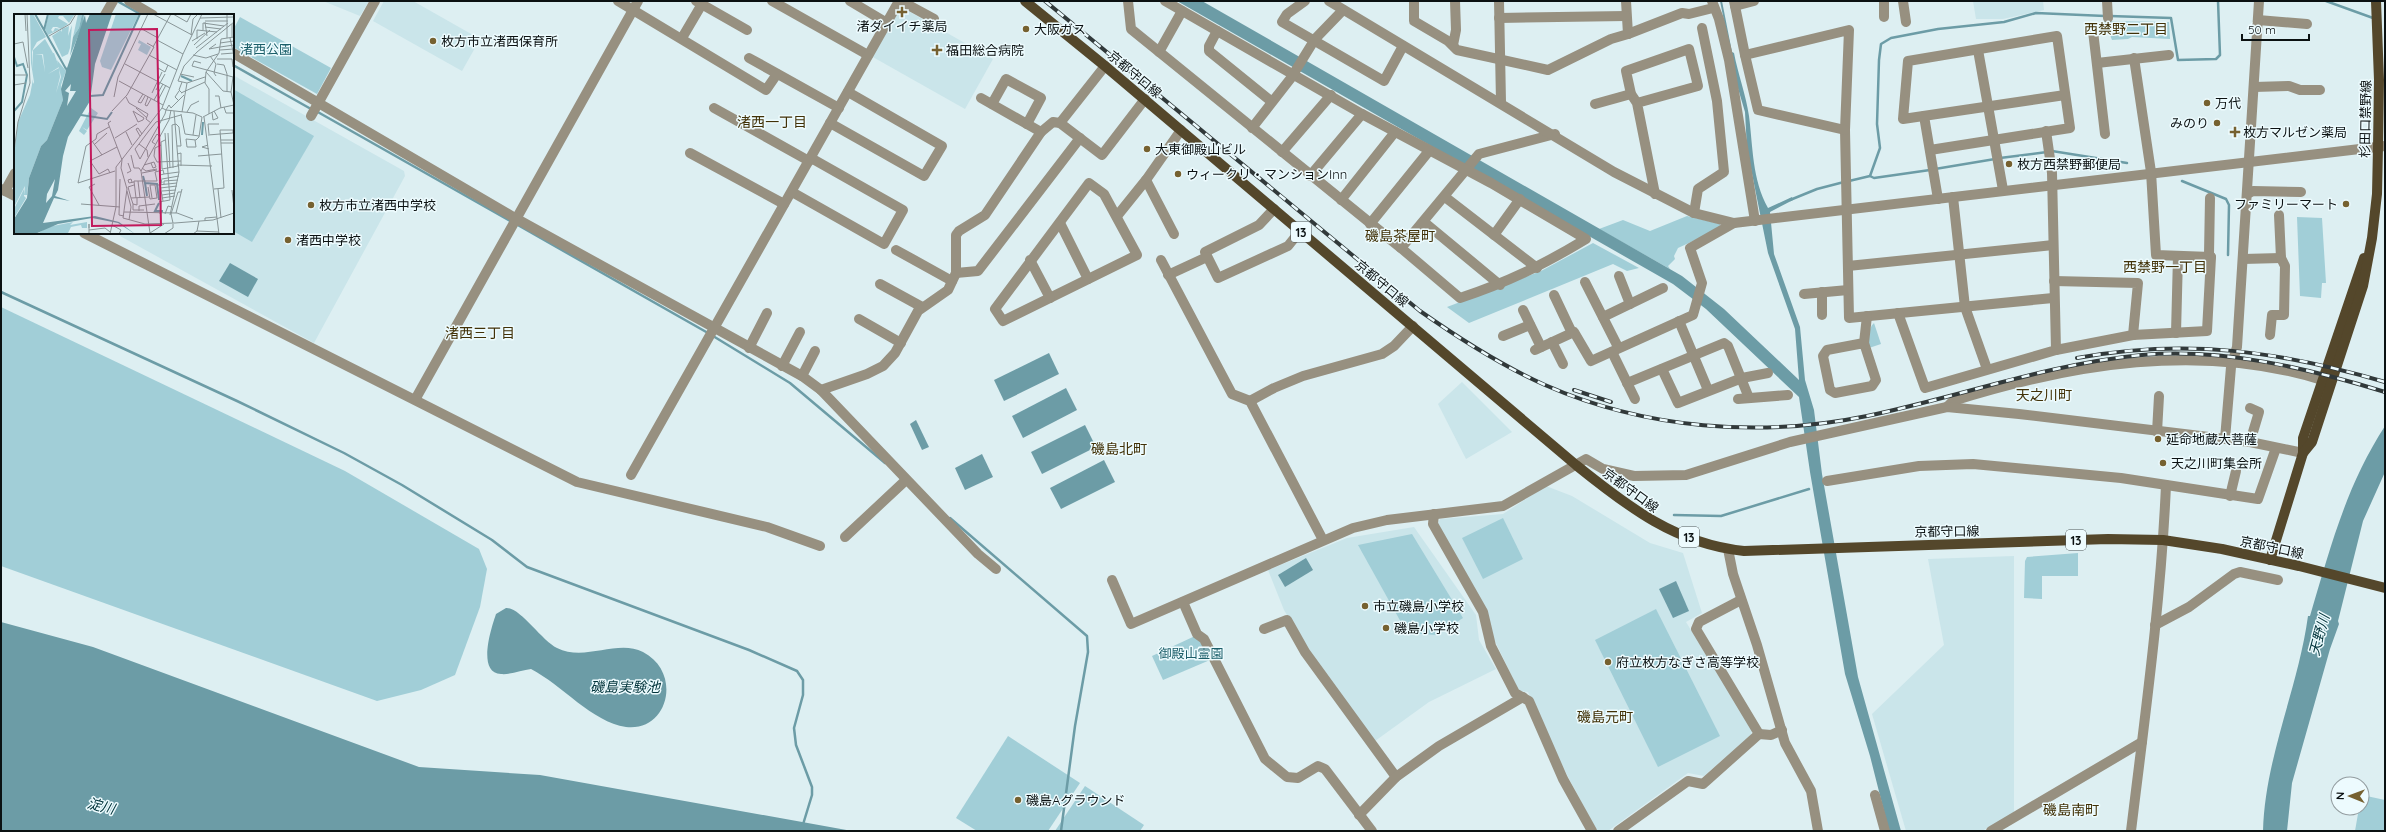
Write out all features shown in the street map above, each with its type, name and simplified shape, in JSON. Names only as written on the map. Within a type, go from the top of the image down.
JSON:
[{"type":"main road","name":"京都守口線","points":[[1025,1],[1145,99],[1576,465],[1623,503],[1656,524],[1675,532],[1728,549],[1823,549],[2108,539],[2163,540],[2299,566],[2372,585],[2384,586]]},
{"type":"main road","name":"杉田口禁野線","points":[[2303,453],[2312,442],[2363,286],[2372,238],[2382,146],[2382,62],[2376,1]]},
{"type":"main road","name":"杉田口禁野線","points":[[2270,560],[2303,453],[2303,438],[2356,278],[2372,238]]},
{"type":"street","points":[[106,14],[113,1]]},
{"type":"street","points":[[311,116],[375,1]]},
{"type":"street","points":[[618,1],[636,6],[682,38],[766,90],[777,74]]},
{"type":"street","points":[[772,1],[868,55]]},
{"type":"street","points":[[850,1],[887,23]]},
{"type":"street","points":[[631,475],[900,1],[934,19]]},
{"type":"street","points":[[1128,1],[1131,29],[1310,176],[1401,248],[1460,298],[1500,285],[1537,268],[1586,239],[1520,199],[1362,114],[1294,72],[1217,31],[1166,1]]},
{"type":"street","points":[[1305,1],[1287,14],[1282,22],[1314,42],[1368,66],[1384,81],[1403,46]]},
{"type":"street","points":[[1329,1],[1403,46],[1501,102],[1614,172],[1694,213],[1734,223],[2151,172],[2382,146]]},
{"type":"street","points":[[1414,1],[1414,21],[1453,45],[1457,50],[1500,58],[1548,70],[1611,38],[1628,34],[1682,13],[1689,14],[1713,4],[1719,19],[1729,60],[1755,221]]},
{"type":"street","points":[[1453,45],[1456,30],[1455,1]]},
{"type":"street","points":[[1499,1],[1501,102]]},
{"type":"street","points":[[1626,1],[1628,34]]},
{"type":"street","points":[[1754,1],[1734,4],[1744,55],[1758,110],[1845,130]]},
{"type":"street","points":[[1884,1],[1884,17]]},
{"type":"street","points":[[1903,1],[1906,22]]},
{"type":"street","points":[[2107,1],[2108,16]]},
{"type":"street","points":[[2225,439],[2233,363],[2237,347],[2259,1],[2254,1]]},
{"type":"street","points":[[135,3],[152,14]]},
{"type":"street","points":[[682,38],[699,3],[747,30]]},
{"type":"street","points":[[416,398],[515,218],[636,6]]},
{"type":"street","points":[[1252,128],[1294,72],[1314,42],[1343,10]]},
{"type":"street","points":[[1159,52],[1182,11]]},
{"type":"street","points":[[1500,18],[1626,16]]},
{"type":"street","points":[[2258,20],[2308,24]]},
{"type":"street","points":[[1694,213],[1698,189],[1724,172],[1717,101],[1702,28]]},
{"type":"street","points":[[1744,55],[1849,30],[1845,130],[1849,318],[2053,298]]},
{"type":"street","points":[[1217,31],[1209,46],[1209,51],[1271,101]]},
{"type":"street","points":[[2093,31],[2105,134]]},
{"type":"street","points":[[1930,150],[2046,130],[2070,128],[2057,36],[1908,61],[1903,119],[1987,105],[2065,95]]},
{"type":"street","points":[[1637,103],[1698,86],[1689,49],[1626,71],[1631,94],[1637,103],[1655,194]]},
{"type":"street","points":[[1978,50],[2003,190]]},
{"type":"street","points":[[234,54],[515,218],[714,329],[802,376],[820,390],[978,554],[996,569]]},
{"type":"street","points":[[2097,63],[2169,55]]},
{"type":"street","points":[[749,58],[839,108]]},
{"type":"street","points":[[2134,58],[2151,172],[2156,255],[2211,257]]},
{"type":"street","points":[[1060,123],[1105,66]]},
{"type":"street","points":[[992,104],[1006,79],[1041,98],[1027,124]]},
{"type":"street","points":[[2254,87],[2289,86],[2300,90],[2320,90]]},
{"type":"street","points":[[830,123],[924,176],[929,170],[942,146],[848,92]]},
{"type":"street","points":[[1595,104],[1631,94]]},
{"type":"street","points":[[1282,152],[1331,95]]},
{"type":"street","points":[[982,98],[1040,132]]},
{"type":"street","points":[[820,390],[867,374],[883,366],[901,343],[918,311],[948,290],[954,277],[956,236],[959,231],[985,215],[1040,132],[1053,122],[1060,123],[1102,155],[1145,99]]},
{"type":"street","points":[[714,108],[903,210],[884,244],[792,192]]},
{"type":"street","points":[[1310,176],[1362,114]]},
{"type":"street","points":[[1924,116],[1938,198]]},
{"type":"street","points":[[1117,216],[1146,180],[1181,130]]},
{"type":"street","points":[[2046,130],[2050,153],[2052,184],[2053,298],[2056,350]]},
{"type":"street","points":[[1341,200],[1395,132]]},
{"type":"street","points":[[1401,248],[1445,197],[1479,154],[1554,134]]},
{"type":"street","points":[[896,250],[954,277],[978,271],[1080,138]]},
{"type":"street","points":[[1370,224],[1429,151]]},
{"type":"street","points":[[690,153],[784,204]]},
{"type":"street","points":[[14,174],[3,190],[14,196]]},
{"type":"street","points":[[1146,180],[1174,234]]},
{"type":"street","points":[[1089,183],[1104,194],[1137,255],[1003,321],[995,308],[1030,260],[1060,223],[1089,183]]},
{"type":"street","points":[[2247,194],[2253,191],[2300,192]]},
{"type":"street","points":[[1445,197],[1537,268]]},
{"type":"street","points":[[1952,197],[1965,307],[1987,369]]},
{"type":"street","points":[[1898,313],[1925,388],[2056,350],[2133,335],[2208,331],[2211,257],[2209,254],[2210,198]]},
{"type":"street","points":[[1494,235],[1520,199]]},
{"type":"street","points":[[1274,208],[1259,225],[1205,252],[1218,278],[1288,246],[1300,231]]},
{"type":"street","points":[[2270,335],[2272,315],[2284,315],[2285,266],[2281,258],[2279,215]]},
{"type":"street","points":[[1424,222],[1500,285]]},
{"type":"street","points":[[1060,223],[1088,279]]},
{"type":"street","points":[[1554,295],[1572,333],[1574,332],[1591,361],[1693,315],[1702,283],[1690,248],[1734,223]]},
{"type":"street","points":[[86,234],[577,482],[767,527],[820,546]]},
{"type":"street","points":[[1848,266],[2053,245]]},
{"type":"street","points":[[2176,333],[2178,256]]},
{"type":"street","points":[[1168,276],[1208,257]]},
{"type":"street","points":[[2242,259],[2281,258]]},
{"type":"street","points":[[1030,260],[1050,298]]},
{"type":"street","points":[[1161,260],[1168,276],[1232,394],[1250,401],[1323,540]]},
{"type":"street","points":[[1619,276],[1630,304]]},
{"type":"street","points":[[2054,281],[2138,283],[2133,335]]},
{"type":"street","points":[[1585,282],[1603,317],[1627,383],[1635,398]]},
{"type":"street","points":[[880,284],[922,308]]},
{"type":"street","points":[[1603,317],[1663,288]]},
{"type":"street","points":[[1804,294],[1848,290]]},
{"type":"street","points":[[1822,292],[1822,315]]},
{"type":"street","points":[[1523,310],[1538,349],[1572,333]]},
{"type":"street","points":[[749,348],[767,313]]},
{"type":"street","points":[[1864,343],[1827,350],[1823,356],[1830,390],[1835,393],[1872,386],[1876,380],[1864,343],[1867,316]]},
{"type":"street","points":[[859,319],[901,343]]},
{"type":"street","points":[[1679,321],[1708,390]]},
{"type":"street","points":[[1503,336],[1530,325]]},
{"type":"street","points":[[1250,401],[1274,388],[1302,376],[1382,354],[1394,346],[1413,326]]},
{"type":"street","points":[[782,366],[800,332]]},
{"type":"street","points":[[1552,342],[1563,364]]},
{"type":"street","points":[[1627,383],[1724,343],[1728,346],[1749,398]]},
{"type":"street","points":[[802,376],[815,351]]},
{"type":"street","points":[[1947,407],[1953,401],[2021,382],[2106,365],[2160,361],[2233,363],[2280,370],[2322,380]]},
{"type":"street","points":[[1662,369],[1678,404],[1708,390],[1742,378],[1768,373]]},
{"type":"street","points":[[1738,398],[1788,395]]},
{"type":"street","points":[[2157,432],[2160,396]]},
{"type":"street","points":[[1112,580],[1132,624],[1353,528],[1373,523],[1434,514],[1503,506],[1588,459],[1614,472],[1656,477],[1686,475],[1827,434],[1947,407],[2019,414],[2157,432],[2250,442],[2303,453]]},
{"type":"street","points":[[2250,408],[2259,412],[2250,442]]},
{"type":"street","points":[[1827,481],[1919,466],[1973,464],[2186,486],[2230,496],[2258,499],[2276,448]]},
{"type":"street","points":[[2230,496],[2236,471]]},
{"type":"street","points":[[845,537],[906,480]]},
{"type":"street","points":[[2130,831],[2155,625],[2163,540],[2166,485]]},
{"type":"street","points":[[1434,514],[1433,524],[1483,612],[1492,646],[1516,693],[1529,701],[1563,779],[1592,831]]},
{"type":"street","points":[[1728,549],[1733,574],[1782,730],[1793,760],[1810,791],[1818,831]]},
{"type":"street","points":[[2155,625],[2189,607],[2234,574],[2240,572],[2278,580]]},
{"type":"street","points":[[1741,600],[1699,622],[1696,629],[1759,734]]},
{"type":"street","points":[[1183,602],[1198,634],[1204,639],[1265,759],[1287,777],[1298,778],[1318,766],[1325,769],[1372,831]]},
{"type":"street","points":[[1264,629],[1287,620],[1305,652],[1396,777]]},
{"type":"street","points":[[1359,815],[1396,777],[1439,746],[1523,697]]},
{"type":"street","points":[[1618,831],[1688,781],[1703,784],[1759,734],[1771,735],[1782,730]]},
{"type":"street","points":[[1991,831],[2142,742]]},
{"type":"street","points":[[1875,795],[1885,831]]},
{"type":"shaded area","points":[[323,1],[369,1],[360,16]]},
{"type":"shaded area","points":[[384,1],[413,1],[480,39],[462,71],[373,21]]},
{"type":"shaded area","points":[[1973,1],[2043,1],[2044,10],[2003,19],[1976,19]]},
{"type":"shaded area","points":[[898,8],[903,8],[993,59],[965,109],[871,56]]},
{"type":"shaded area","name":"枚方市立渚西中学校","points":[[234,76],[404,171],[405,176],[314,343],[120,236],[121,234],[234,234]]},
{"type":"shaded area","points":[[1462,382],[1512,432],[1466,459],[1438,404]]},
{"type":"shaded area","name":"府立枚方なぎさ高等学校","points":[[1546,486],[1572,496],[1650,543],[1683,553],[1702,613],[1686,622],[1752,730],[1751,735],[1704,776],[1688,773],[1608,831],[1597,831],[1567,775],[1528,692],[1519,691],[1438,523],[1440,519],[1503,514]]},
{"type":"shaded area","name":"磯島小学校","points":[[1414,527],[1476,615],[1479,640],[1496,669],[1429,702],[1375,741],[1318,667],[1284,610],[1268,570],[1347,538]]},
{"type":"shaded area","points":[[2014,556],[2014,813],[1982,831],[1906,831],[1872,714],[1944,645],[1928,559]]},
{"type":"green space","name":"渚西公園","points":[[240,17],[331,68],[317,94],[234,48],[234,28]]},
{"type":"green space","points":[[2104,21],[2169,22],[2170,39],[2132,37],[2128,39],[2112,40]]},
{"type":"green space","points":[[234,90],[314,136],[252,242],[234,232]]},
{"type":"green space","points":[[1687,216],[1720,224],[1721,228],[1678,248],[1674,256],[1675,259],[1668,266],[1670,269],[1599,229],[1623,220],[1650,231]]},
{"type":"green space","points":[[2297,217],[2322,218],[2326,283],[2322,283],[2321,298],[2300,296]]},
{"type":"green space","points":[[1593,243],[1639,268],[1627,271],[1613,264],[1469,323],[1447,307],[1541,271]]},
{"type":"green space","points":[[1,307],[345,471],[479,549],[487,569],[480,607],[455,675],[421,690],[377,701],[1,566]]},
{"type":"green space","points":[[1874,323],[1881,344],[1869,348],[1868,335],[1870,328]]},
{"type":"green space","points":[[1503,518],[1523,559],[1483,579],[1462,538]]},
{"type":"green space","points":[[1412,534],[1463,618],[1436,635],[1407,633],[1358,545]]},
{"type":"green space","points":[[2078,553],[2078,576],[2042,576],[2042,599],[2024,598],[2025,561],[2027,557]]},
{"type":"green space","points":[[1656,609],[1720,736],[1658,767],[1595,640]]},
{"type":"green space","name":"御殿山霊園","points":[[1195,636],[1201,641],[1210,660],[1163,680],[1152,656]]},
{"type":"green space","name":"磯島Aグラウンド","points":[[1008,736],[1080,783],[1048,831],[977,831],[956,818]]},
{"type":"green space","points":[[1085,786],[1144,825],[1140,831],[1055,831]]},
{"type":"green space","points":[[2370,797],[2385,800],[2385,831],[2355,831],[2358,816],[2370,816]]},
{"type":"water","points":[[1177,1],[1202,1],[1682,276],[1724,309],[1799,380],[1795,329],[1768,253],[1747,149],[1745,112],[1737,85],[1720,1],[1722,1],[1732,52],[1734,53],[1748,108],[1754,163],[1759,186],[1768,208],[1792,197],[1793,200],[1770,212],[1774,254],[1800,327],[1805,380],[1814,410],[1822,474],[1858,677],[1901,831],[1889,831],[1870,756],[1845,674],[1810,472],[1799,397],[1706,309],[1673,284]]},
{"type":"water","points":[[230,263],[258,279],[248,297],[219,281]]},
{"type":"water","points":[[1049,353],[1059,374],[1004,401],[994,380]]},
{"type":"water","points":[[1066,388],[1077,410],[1023,438],[1012,416]]},
{"type":"water","points":[[916,420],[929,447],[922,450],[910,424]]},
{"type":"water","points":[[1085,425],[1096,447],[1042,474],[1031,452]]},
{"type":"water","name":"天野川","points":[[2385,426],[2385,472],[2363,521],[2338,621],[2339,624],[2330,649],[2292,783],[2287,831],[2263,831],[2269,776],[2297,670],[2308,616],[2310,616],[2332,542],[2349,495],[2371,449]]},
{"type":"water","points":[[982,454],[993,477],[965,490],[955,468]]},
{"type":"water","points":[[1104,460],[1115,482],[1061,509],[1050,488]]},
{"type":"water","points":[[1306,558],[1313,570],[1285,587],[1278,575]]},
{"type":"water","points":[[1676,581],[1689,611],[1673,618],[1659,589]]},
{"type":"water","name":"磯島実験池","points":[[506,608],[512,609],[518,613],[551,644],[568,652],[579,653],[623,648],[643,652],[655,661],[663,673],[666,686],[665,699],[660,711],[652,720],[640,726],[626,727],[613,724],[589,711],[543,676],[531,669],[505,674],[493,672],[489,666],[487,658],[489,638],[496,614]]},
{"type":"water","name":"淀川","points":[[1,622],[93,647],[419,767],[540,775],[852,831],[1,831]]},
{"type":"waterway","points":[[117,1],[140,14]]},
{"type":"waterway","points":[[2110,16],[2171,18],[2178,60],[2216,59],[2220,55],[2218,1]]},
{"type":"waterway","points":[[2326,1],[2373,18]]},
{"type":"waterway","points":[[1849,181],[1870,176],[1880,148],[1877,124],[1881,44],[1891,38],[1938,29],[2004,22],[2036,13],[2105,16]]},
{"type":"waterway","points":[[234,66],[311,109]]},
{"type":"waterway","points":[[316,111],[512,222]]},
{"type":"waterway","points":[[2052,151],[2127,163]]},
{"type":"waterway","points":[[2000,158],[2047,152]]},
{"type":"waterway","points":[[1935,169],[1995,159]]},
{"type":"waterway","points":[[1870,176],[1874,178],[1930,170]]},
{"type":"waterway","points":[[2182,181],[2226,199],[2229,205],[2228,255]]},
{"type":"waterway","points":[[1790,200],[1817,189],[1844,182]]},
{"type":"waterway","points":[[516,224],[708,333]]},
{"type":"waterway","points":[[1,292],[237,401],[344,453],[402,485],[492,540],[527,567],[749,650],[797,671],[803,680],[803,695],[794,728],[796,745],[812,787],[812,795],[801,831]]},
{"type":"waterway","points":[[713,336],[790,383],[885,463]]},
{"type":"waterway","points":[[1674,515],[1721,516],[1809,489]]},
{"type":"waterway","points":[[950,518],[1087,636],[1088,652],[1075,726],[1061,831]]},
{"type":"railway","points":[[1045,1],[1420,311],[1450,332],[1512,369],[1545,385],[1583,400],[1622,412],[1663,420],[1703,425],[1786,427],[1827,423],[1867,416],[2037,373],[2107,359],[2142,355],[2173,354],[2204,354],[2265,362],[2326,375],[2385,392]]},
{"type":"railway","points":[[2077,358],[2117,352],[2157,349],[2232,351],[2308,362],[2385,382]]},
{"type":"railway","points":[[1574,390],[1611,402]]},
{"type":"place","name":"渚ダイイチ薬局","points":[[902,12]]},
{"type":"place","name":"大阪ガス","points":[[1026,29]]},
{"type":"place","name":"枚方市立渚西保育所","points":[[433,41]]},
{"type":"place","name":"福田総合病院","points":[[937,50]]},
{"type":"place","name":"万代","points":[[2207,103]]},
{"type":"place","name":"みのり","points":[[2217,123]]},
{"type":"place","name":"枚方マルゼン薬局","points":[[2235,132]]},
{"type":"place","name":"大東御殿山ビル","points":[[1147,149]]},
{"type":"place","name":"枚方西禁野郵便局","points":[[2009,164]]},
{"type":"place","name":"ウィークリ・マンションInn","points":[[1178,174]]},
{"type":"place","name":"ファミリーマート","points":[[2346,204]]},
{"type":"place","name":"枚方市立渚西中学校","points":[[311,205]]},
{"type":"place","name":"渚西中学校","points":[[288,240]]},
{"type":"place","name":"延命地蔵大菩薩","points":[[2158,439]]},
{"type":"place","name":"天之川町集会所","points":[[2163,463]]},
{"type":"place","name":"市立磯島小学校","points":[[1365,606]]},
{"type":"place","name":"磯島小学校","points":[[1386,628]]},
{"type":"place","name":"府立枚方なぎさ高等学校","points":[[1608,662]]},
{"type":"place","name":"磯島Aグラウンド","points":[[1018,800]]},
{"type":"district","name":"西禁野二丁目","points":[[2126,29]]},
{"type":"district","name":"渚西一丁目","points":[[772,122]]},
{"type":"district","name":"磯島茶屋町","points":[[1400,236]]},
{"type":"district","name":"西禁野一丁目","points":[[2165,267]]},
{"type":"district","name":"渚西三丁目","points":[[480,333]]},
{"type":"district","name":"天之川町","points":[[2044,395]]},
{"type":"district","name":"磯島北町","points":[[1119,449]]},
{"type":"district","name":"磯島元町","points":[[1605,717]]},
{"type":"district","name":"磯島南町","points":[[2071,810]]}]
